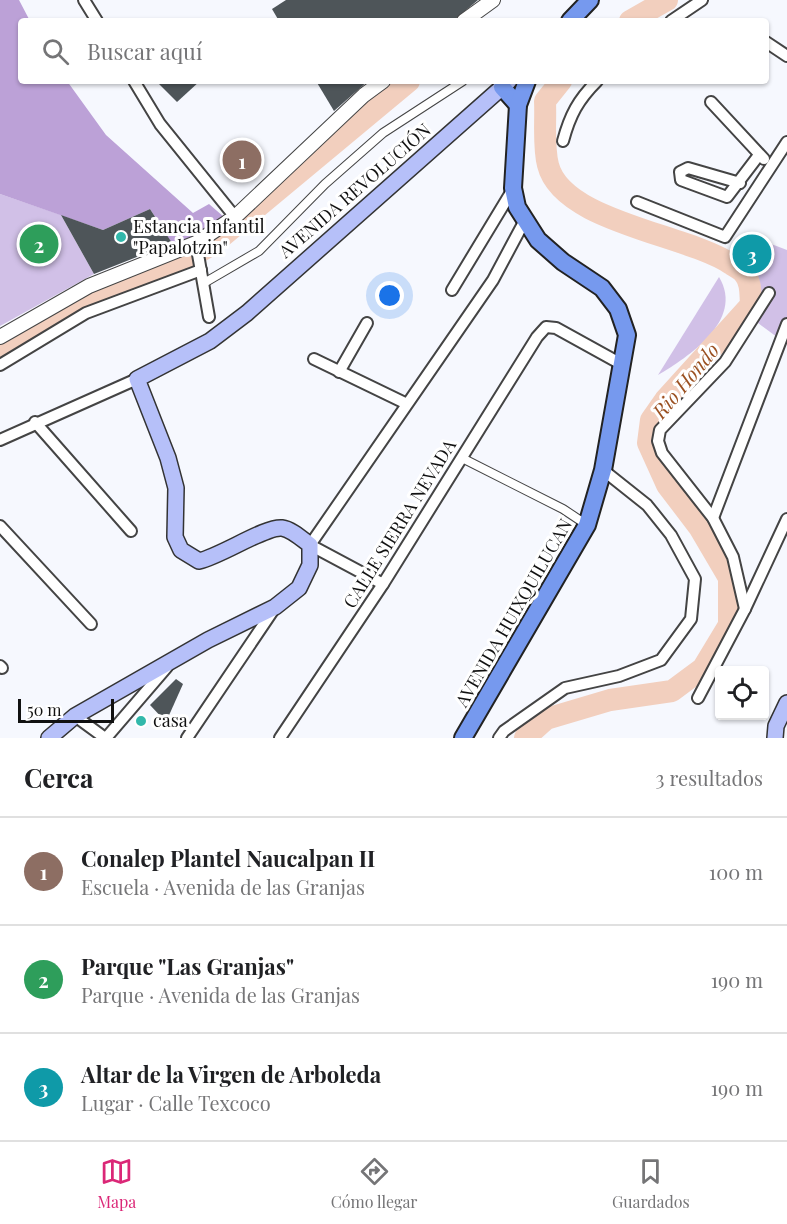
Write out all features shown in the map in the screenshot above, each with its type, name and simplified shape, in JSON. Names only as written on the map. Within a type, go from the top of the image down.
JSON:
[{"type":"main road","points":[[573,18],[590,0]]},
{"type":"main road","name":"AVENIDA REVOLUCIÓN","points":[[137,379],[210,341],[247,313],[501,84]]},
{"type":"main road","points":[[503,84],[518,105]]},
{"type":"main road","points":[[524,222],[513,188],[518,105],[526,84]]},
{"type":"main road","name":"AVENIDA HUIXQUILUCAN","points":[[463,738],[587,525],[603,470],[627,335],[618,309],[602,288],[563,262],[538,240],[524,222]]},
{"type":"main road","points":[[49,738],[75,716],[169,665],[208,640],[275,607],[299,588],[310,565],[310,544],[284,528],[273,528],[216,557],[199,561],[181,550],[175,537],[176,488],[168,458],[137,379]]},
{"type":"main road","points":[[775,738],[776,726],[787,703]]},
{"type":"street","points":[[84,0],[95,18]]},
{"type":"street","points":[[468,18],[493,0]]},
{"type":"street","points":[[675,18],[702,0]]},
{"type":"street","points":[[769,44],[787,56]]},
{"type":"street","points":[[136,84],[160,124],[235,217]]},
{"type":"street","points":[[0,337],[89,286],[197,249],[235,217],[364,95],[379,84]]},
{"type":"street","points":[[204,283],[259,251],[325,184],[382,133],[458,84]]},
{"type":"street","points":[[563,141],[575,106],[594,84]]},
{"type":"street","points":[[711,102],[771,165]]},
{"type":"street","points":[[637,202],[725,237],[787,142]]},
{"type":"street","points":[[740,183],[688,168],[680,172],[681,180],[727,197],[740,183],[759,155]]},
{"type":"street","points":[[452,290],[513,188]]},
{"type":"street","points":[[383,584],[310,544],[405,403],[493,280],[524,222]]},
{"type":"street","points":[[197,249],[209,317]]},
{"type":"street","points":[[0,365],[86,314],[201,270]]},
{"type":"street","points":[[745,609],[733,557],[712,518],[662,453],[658,441],[660,430],[725,362],[769,293]]},
{"type":"street","points":[[339,372],[367,323]]},
{"type":"street","points":[[712,518],[787,324]]},
{"type":"street","name":"CALLE SIERRA NEVADA","points":[[279,738],[383,584],[537,337],[546,327],[556,328],[623,365]]},
{"type":"street","points":[[314,359],[405,403]]},
{"type":"street","name":"AVENIDA REVOLUCIÓN","points":[[0,440],[35,422],[137,379]]},
{"type":"street","points":[[35,422],[131,531]]},
{"type":"street","points":[[462,458],[587,525]]},
{"type":"street","points":[[500,738],[504,730],[565,688],[619,676],[661,660],[692,619],[695,579],[671,535],[647,505],[603,470]]},
{"type":"street","points":[[698,698],[745,609],[787,519]]},
{"type":"street","points":[[0,526],[91,624]]},
{"type":"street","points":[[187,738],[275,607]]},
{"type":"street","points":[[75,716],[106,738],[169,665]]},
{"type":"street","points":[[474,738],[477,716]]},
{"type":"shaded area","points":[[0,0],[19,0],[28,18],[18,18],[18,84],[69,84],[106,135],[193,213],[209,204],[224,217],[173,245],[150,209],[103,230],[0,194]]},
{"type":"shaded area","points":[[0,194],[61,215],[94,274],[0,326]]},
{"type":"shaded area","points":[[745,234],[787,250],[787,332],[781,340],[754,320],[763,307],[759,290],[749,271],[729,256]]},
{"type":"shaded area","points":[[719,277],[725,293],[725,308],[719,322],[697,347],[658,375]]},
{"type":"building","points":[[286,0],[478,0],[457,18],[277,18],[272,9]]},
{"type":"building","points":[[159,84],[197,84],[177,102]]},
{"type":"building","points":[[318,84],[365,84],[334,111]]},
{"type":"building","name":"Estancia Infantil \"Papalotzin\"","points":[[150,209],[172,243],[94,274],[61,215],[103,230]]},
{"type":"building","points":[[176,679],[183,684],[166,722],[150,705]]},
{"type":"waterway","name":"Rio Hondo","points":[[635,18],[667,0]]},
{"type":"waterway","points":[[0,351],[84,295],[178,264],[213,244],[405,84]]},
{"type":"waterway","name":"Rio Hondo","points":[[525,738],[546,719],[610,700],[672,691],[703,668],[729,625],[729,578],[699,527],[667,485],[648,443],[651,420],[665,400],[751,305],[747,278],[731,264],[711,253],[600,213],[576,200],[558,184],[546,158],[545,101],[559,84]]},
{"type":"place","name":"Conalep Plantel Naucalpan II","points":[[242,160]]},
{"type":"place","name":"Estancia Infantil \"Papalotzin\"","points":[[121,237]]},
{"type":"place","name":"Parque \"Las Granjas\"","points":[[39,244]]},
{"type":"place","name":"Altar de la Virgen de Arboleda","points":[[752,254]]},
{"type":"place","name":"casa","points":[[141,721]]}]
